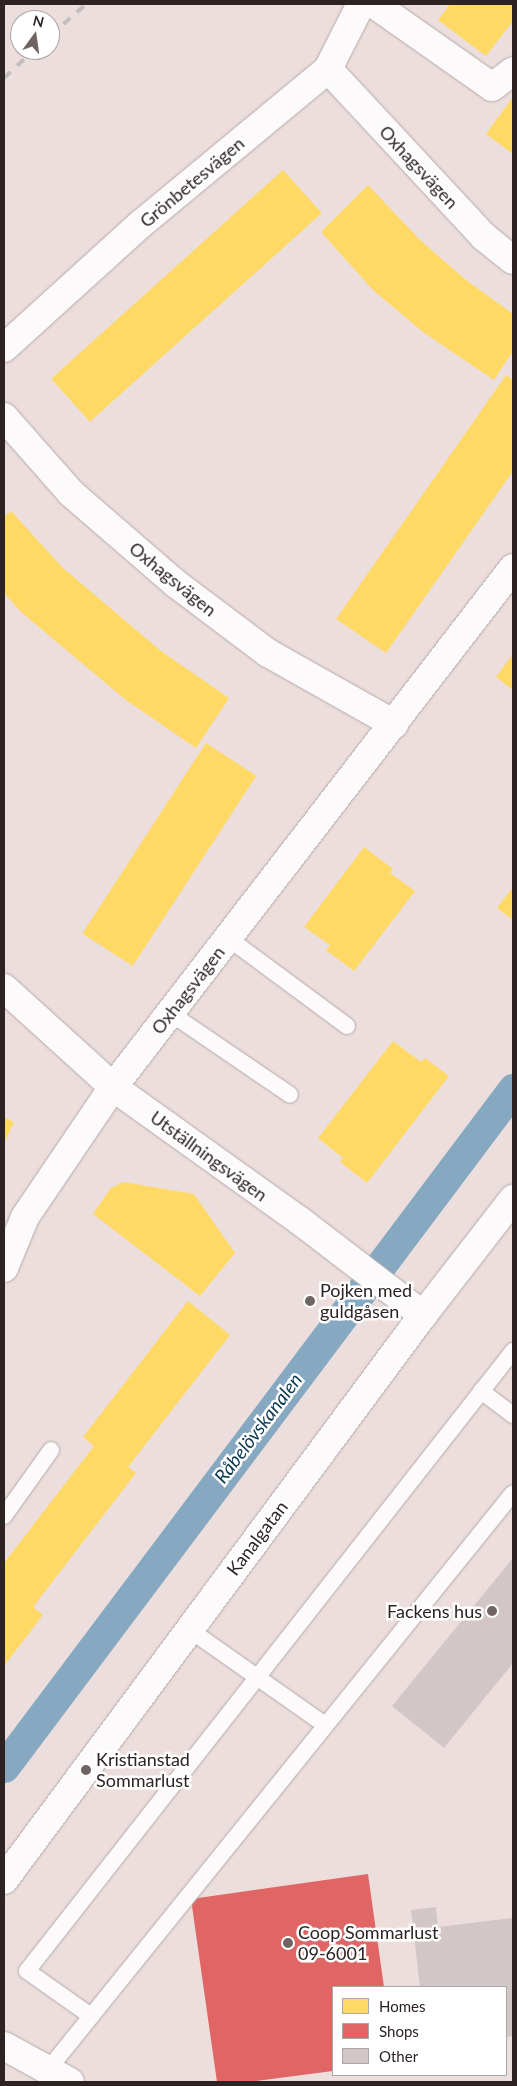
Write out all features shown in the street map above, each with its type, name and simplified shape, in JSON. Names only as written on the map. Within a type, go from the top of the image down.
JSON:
[{"type":"street","name":"Grönbetesvägen","points":[[4,348],[142,223],[328,69],[362,4]]},
{"type":"street","points":[[374,4],[492,86],[513,71]]},
{"type":"street","name":"Oxhagsvägen","points":[[328,69],[483,236],[513,260]]},
{"type":"street","name":"Oxhagsvägen","points":[[4,417],[71,493],[175,583],[268,653],[394,724]]},
{"type":"street","name":"Oxhagsvägen","points":[[4,1268],[25,1217],[113,1087],[513,568]]},
{"type":"street","name":"Utställningsvägen","points":[[4,988],[113,1087],[423,1315]]},
{"type":"street","name":"Kanalgatan","points":[[4,1880],[423,1315],[513,1199]]},
{"type":"street","points":[[4,2046],[59,2076]]},
{"type":"lane","points":[[228,938],[347,1026]]},
{"type":"lane","points":[[170,1013],[290,1095]]},
{"type":"lane","points":[[91,2016],[28,1970],[513,1351]]},
{"type":"lane","points":[[481,1391],[513,1415]]},
{"type":"lane","points":[[4,1516],[51,1450]]},
{"type":"lane","points":[[59,2076],[91,2016],[513,1493]]},
{"type":"lane","points":[[190,1630],[325,1725]]},
{"type":"building: Homes","points":[[450,4],[513,4],[513,21],[486,56],[438,20]]},
{"type":"building: Homes","points":[[513,97],[513,154],[486,134]]},
{"type":"building: Homes","points":[[283,170],[322,213],[90,422],[51,379]]},
{"type":"building: Homes","points":[[368,185],[420,240],[466,280],[513,314],[513,351],[494,380],[423,332],[373,290],[321,232]]},
{"type":"building: Homes","points":[[506,375],[513,380],[513,471],[386,653],[336,619]]},
{"type":"building: Homes","points":[[11,511],[63,568],[161,651],[229,698],[196,748],[126,700],[21,612],[4,593],[4,517]]},
{"type":"building: Homes","points":[[513,654],[513,690],[496,677]]},
{"type":"building: Homes","points":[[206,743],[256,776],[133,966],[82,933]]},
{"type":"building: Homes","points":[[364,847],[393,869],[390,873],[415,891],[354,971],[326,950],[330,945],[304,927]]},
{"type":"building: Homes","points":[[513,887],[513,920],[497,908]]},
{"type":"building: Homes","points":[[393,1041],[421,1062],[425,1058],[449,1076],[367,1183],[340,1162],[343,1158],[318,1138]]},
{"type":"building: Homes","points":[[4,1117],[14,1122],[4,1143]]},
{"type":"building: Homes","points":[[123,1182],[194,1194],[235,1253],[200,1296],[93,1214],[110,1189]]},
{"type":"building: Homes","points":[[188,1301],[230,1335],[128,1467],[136,1473],[33,1607],[43,1615],[4,1666],[4,1563],[94,1446],[83,1437]]},
{"type":"building: Shops","name":"Coop Sommarlust 09-6001","points":[[368,1874],[384,1986],[332,1986],[332,2071],[249,2082],[217,2082],[191,1899]]},
{"type":"building: Other","name":"Fackens hus","points":[[513,1558],[513,1663],[444,1748],[392,1706]]},
{"type":"building: Other","points":[[436,1907],[438,1927],[513,1918],[513,2036],[507,2037],[507,1986],[420,1986],[411,1910]]},
{"type":"waterway","name":"Råbelövskanalen","points":[[4,1767],[513,1089]]},
{"type":"railway","points":[[60,27],[86,4]]},
{"type":"railway","points":[[4,78],[23,60]]},
{"type":"place","name":"Pojken med guldgåsen","points":[[310,1301]]},
{"type":"place","name":"Fackens hus","points":[[492,1611]]},
{"type":"place","name":"Kristianstad Sommarlust","points":[[86,1770]]},
{"type":"place","name":"Coop Sommarlust 09-6001","points":[[288,1943]]}]
